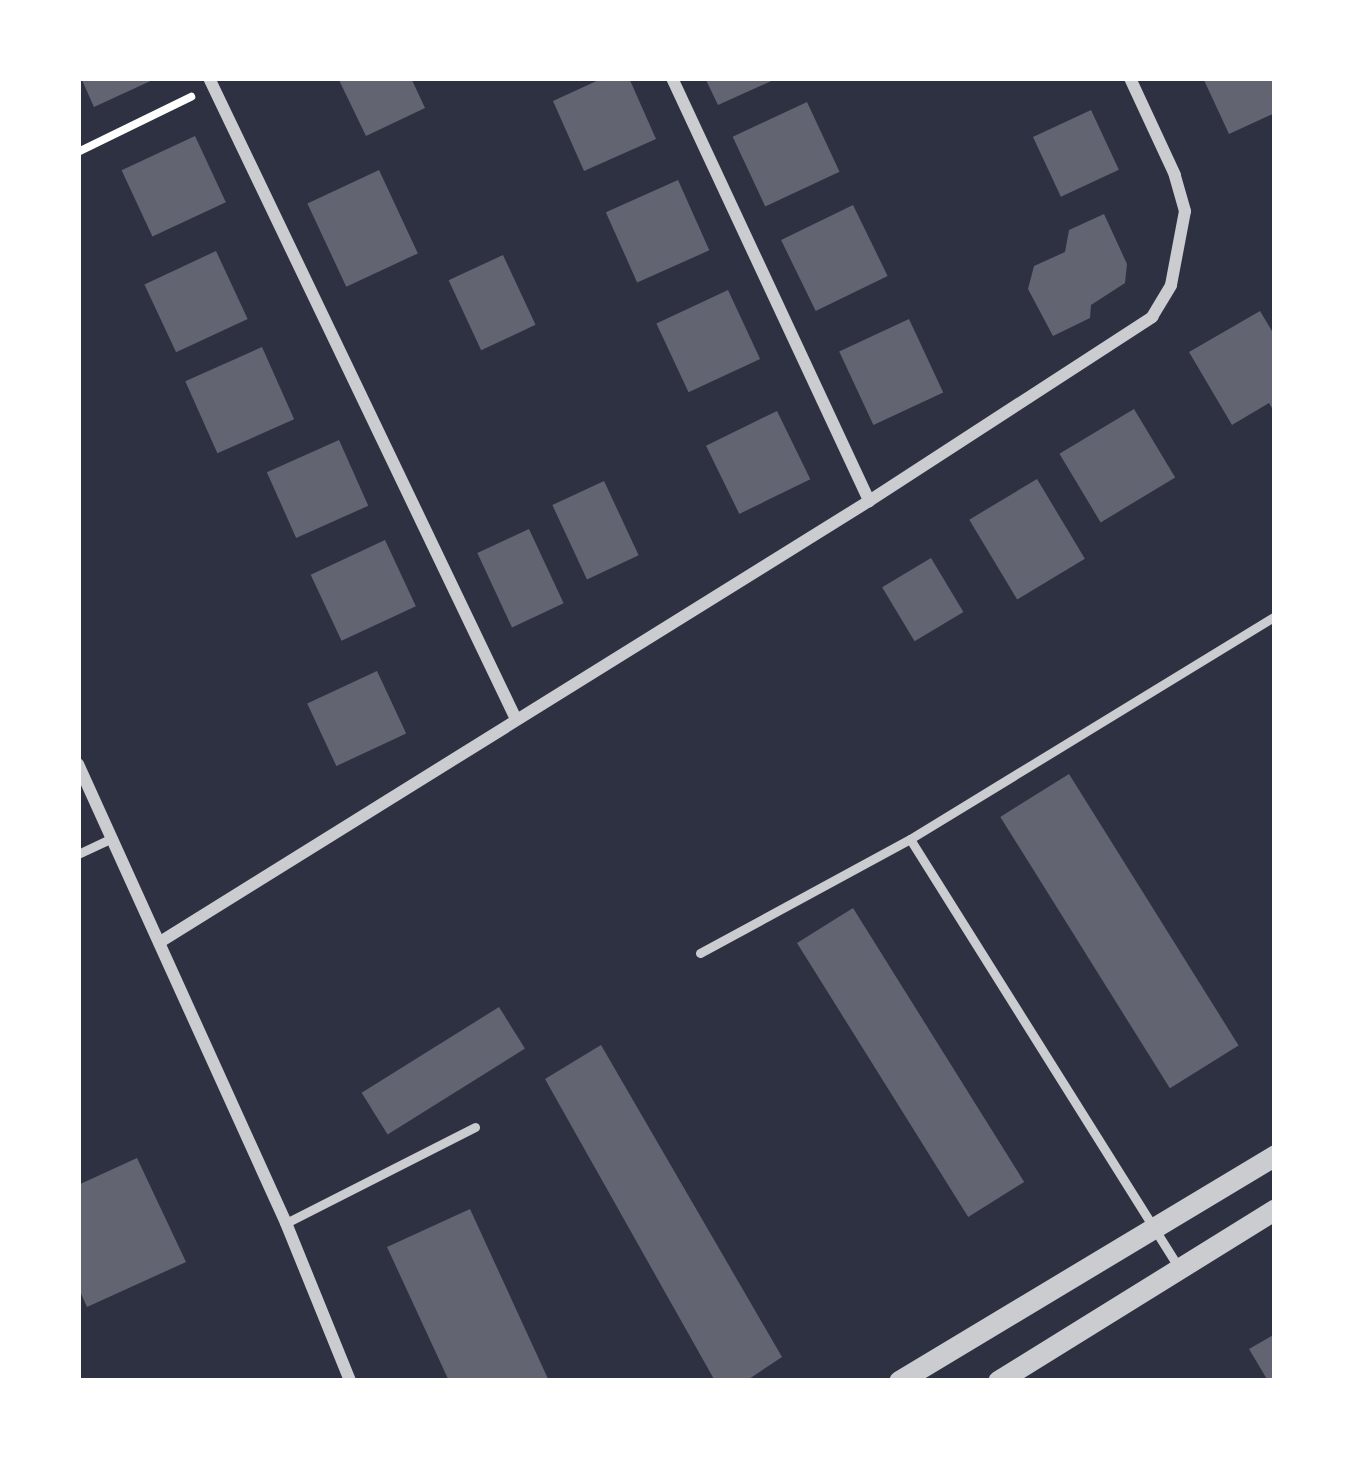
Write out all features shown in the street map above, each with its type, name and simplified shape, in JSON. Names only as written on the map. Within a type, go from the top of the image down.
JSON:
[{"type":"street","points":[[672,78],[869,500]]},
{"type":"street","points":[[160,942],[869,500],[1153,316],[1171,285],[1185,211],[1175,175],[1130,78]]},
{"type":"street","points":[[211,82],[515,717]]},
{"type":"street","points":[[78,764],[83,790],[113,838],[160,942],[286,1223],[350,1381]]},
{"type":"street","points":[[899,1381],[1275,1155]]},
{"type":"street","points":[[998,1381],[1275,1209]]},
{"type":"lane","points":[[700,953],[910,838],[1275,616]]},
{"type":"lane","points":[[78,854],[113,838]]},
{"type":"lane","points":[[910,838],[1178,1268]]},
{"type":"lane","points":[[286,1223],[475,1127]]},
{"type":"path","points":[[78,152],[211,82]]},
{"type":"building","points":[[81,78],[157,78],[94,107]]},
{"type":"building","points":[[338,78],[411,78],[425,108],[366,136]]},
{"type":"building","points":[[603,78],[629,78],[656,139],[584,171],[553,101]]},
{"type":"building","points":[[705,78],[778,78],[718,105]]},
{"type":"building","points":[[1203,78],[1275,78],[1275,113],[1229,134]]},
{"type":"building","points":[[807,102],[840,172],[765,206],[733,137]]},
{"type":"building","points":[[1091,110],[1119,170],[1061,197],[1033,137]]},
{"type":"building","points":[[195,136],[226,202],[152,236],[122,170]]},
{"type":"building","points":[[379,170],[418,253],[346,287],[307,203]]},
{"type":"building","points":[[678,180],[709,250],[637,282],[606,212]]},
{"type":"building","points":[[853,205],[888,276],[816,311],[781,240]]},
{"type":"building","points":[[1104,214],[1127,264],[1125,283],[1091,305],[1090,318],[1053,336],[1028,289],[1034,266],[1065,252],[1069,230]]},
{"type":"building","points":[[216,251],[248,319],[176,352],[144,284]]},
{"type":"building","points":[[503,255],[536,325],[481,350],[449,280]]},
{"type":"building","points":[[728,290],[760,359],[689,392],[656,323]]},
{"type":"building","points":[[1260,311],[1275,336],[1275,413],[1269,403],[1232,425],[1189,352]]},
{"type":"building","points":[[909,319],[943,392],[873,425],[839,352]]},
{"type":"building","points":[[262,347],[294,419],[217,453],[185,381]]},
{"type":"building","points":[[1134,409],[1175,478],[1101,522],[1059,454]]},
{"type":"building","points":[[777,411],[810,479],[739,514],[706,446]]},
{"type":"building","points":[[339,440],[368,506],[296,538],[267,472]]},
{"type":"building","points":[[1037,479],[1085,559],[1017,599],[969,520]]},
{"type":"building","points":[[604,481],[639,555],[587,579],[552,505]]},
{"type":"building","points":[[529,529],[564,603],[512,627],[477,553]]},
{"type":"building","points":[[385,540],[416,606],[342,641],[311,575]]},
{"type":"building","points":[[931,558],[963,612],[915,641],[882,587]]},
{"type":"building","points":[[377,671],[406,734],[336,766],[307,704]]},
{"type":"building","points":[[1069,774],[1239,1045],[1170,1088],[1000,817]]},
{"type":"building","points":[[853,908],[1024,1182],[968,1217],[797,943]]},
{"type":"building","points":[[499,1007],[525,1049],[388,1134],[362,1093]]},
{"type":"building","points":[[601,1045],[782,1357],[746,1381],[715,1381],[545,1079]]},
{"type":"building","points":[[137,1158],[186,1262],[87,1307],[78,1287],[78,1185]]},
{"type":"building","points":[[470,1209],[549,1381],[449,1381],[387,1247]]},
{"type":"building","points":[[1275,1334],[1275,1381],[1268,1381],[1249,1349]]}]
